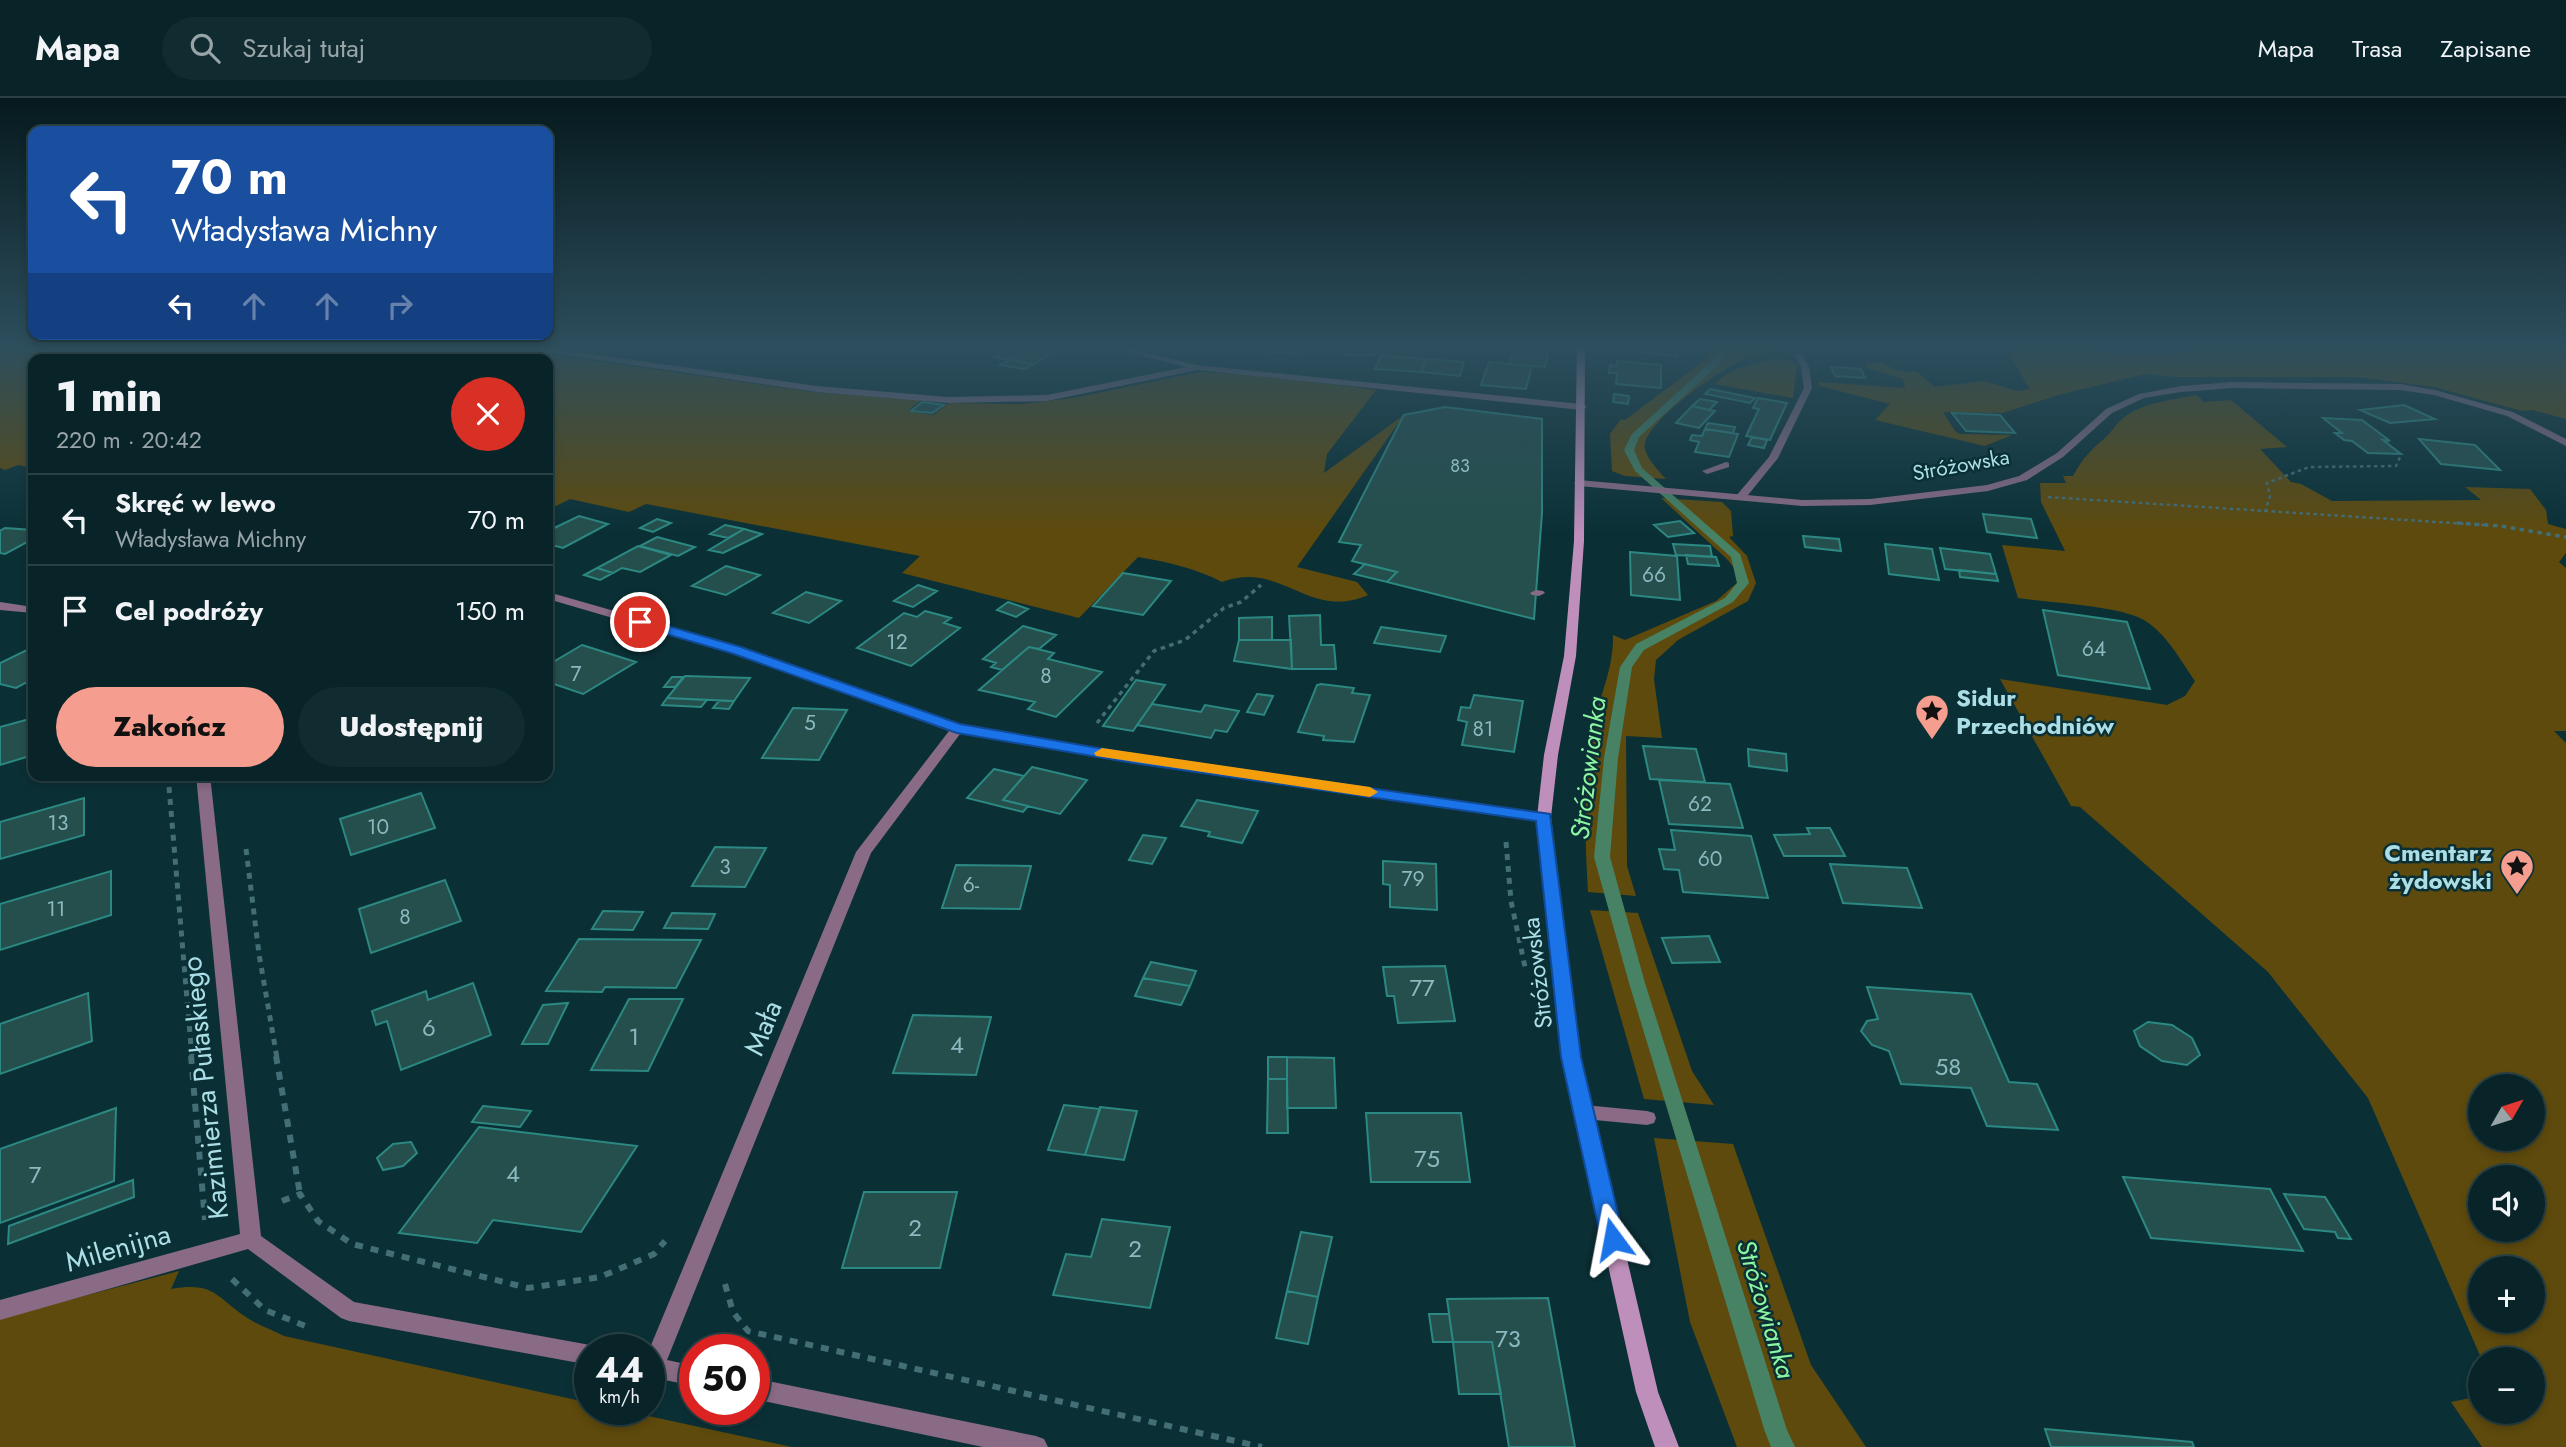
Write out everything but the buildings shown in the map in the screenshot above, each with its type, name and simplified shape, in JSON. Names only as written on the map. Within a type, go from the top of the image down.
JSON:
[{"type":"main road","name":"Stróżowska","points":[[1582,408],[1579,541],[1570,656],[1551,755],[1544,817],[1571,1057],[1647,1392],[1667,1447]]},
{"type":"street","points":[[1740,498],[1773,458],[1798,408]]},
{"type":"street","name":"Stróżowska","points":[[1579,484],[1802,503],[1870,502],[1988,488],[2023,478],[2060,455],[2109,411],[2116,408]]},
{"type":"street","name":"Stróżowska","points":[[2488,408],[2510,414],[2566,443]]},
{"type":"street","points":[[1707,471],[1726,465]]},
{"type":"street","points":[[553,595],[736,650],[957,729],[1544,817]]},
{"type":"street","points":[[0,606],[28,609]]},
{"type":"street","name":"Mała","points":[[665,1334],[864,852],[957,729]]},
{"type":"street","name":"Kazimierza Pułaskiego","points":[[204,781],[251,1240],[349,1311],[574,1352]]},
{"type":"street","points":[[1584,1112],[1647,1118]]},
{"type":"street","name":"Milenijna","points":[[0,1310],[251,1240]]},
{"type":"street","points":[[770,1391],[1035,1447]]},
{"type":"path","points":[[2265,512],[2270,496],[2267,483],[2309,467],[2396,466],[2400,457]]},
{"type":"path","points":[[1988,488],[2014,495],[2501,526],[2566,537]]},
{"type":"path","points":[[1077,749],[1154,651],[1185,640],[1224,608],[1241,602],[1261,585]]},
{"type":"path","points":[[1501,832],[1507,843],[1511,901],[1527,976]]},
{"type":"path","points":[[244,836],[261,967],[300,1194],[318,1221],[352,1244],[528,1287],[600,1277],[654,1254],[670,1236]]},
{"type":"path","points":[[248,1213],[300,1194]]},
{"type":"path","points":[[726,1270],[724,1283],[733,1312],[748,1331],[1262,1447]]},
{"type":"shaded area","points":[[0,408],[28,408],[28,467],[18,465],[5,470],[0,468]]},
{"type":"shaded area","points":[[553,408],[912,408],[908,411],[933,415],[942,408],[1362,408],[1327,454],[1324,473],[1404,415],[1297,567],[1357,582],[1368,595],[1347,601],[1311,597],[1261,578],[1243,577],[1222,582],[1181,566],[1138,557],[1079,618],[902,573],[920,556],[646,504],[629,512],[570,499],[553,508]]},
{"type":"shaded area","points":[[1641,408],[1672,408],[1659,421],[1645,443],[1646,452],[1666,479],[1625,476],[1612,471],[1610,434],[1621,419],[1625,420]]},
{"type":"shaded area","points":[[1886,408],[2018,408],[2003,413],[1943,412],[1955,431],[1960,434],[2012,435],[1985,446],[1875,420]]},
{"type":"shaded area","points":[[2142,408],[2240,408],[2287,447],[2260,449],[2291,482],[2301,484],[2332,501],[2481,500],[2465,487],[2530,489],[2546,510],[2548,524],[2566,529],[2566,553],[2559,562],[2566,568],[2566,731],[2554,731],[2566,743],[2566,1447],[2482,1447],[2451,1402],[2468,1398],[2468,1424],[2545,1424],[2545,1347],[2476,1347],[2470,1333],[2545,1333],[2545,1256],[2468,1256],[2468,1328],[2368,1098],[2268,972],[2080,807],[2071,806],[2000,679],[2167,705],[2185,696],[2195,681],[2165,639],[2142,619],[2100,608],[2018,598],[2002,545],[2065,551],[2041,502],[2040,483],[2066,483],[2063,476],[2073,476],[2083,460],[2120,420]]},
{"type":"shaded area","points":[[2511,408],[2566,408],[2566,419],[2532,410]]},
{"type":"shaded area","points":[[1661,498],[1722,502],[1731,511],[1733,536],[1729,537],[1747,556],[1756,583],[1748,601],[1678,640],[1656,660],[1654,679],[1662,738],[1626,736],[1627,866],[1636,896],[1588,892],[1585,814],[1588,755],[1611,661],[1613,635],[1625,640],[1716,601],[1738,582],[1737,572],[1728,560]]},
{"type":"shaded area","points":[[1590,910],[1638,913],[1692,1071],[1714,1105],[1644,1099]]},
{"type":"shaded area","points":[[1654,1138],[1733,1144],[1811,1365],[1866,1447],[1737,1447],[1690,1322]]},
{"type":"shaded area","points":[[179,1271],[171,1289],[207,1289],[249,1319],[284,1336],[574,1399],[574,1425],[665,1425],[665,1420],[679,1423],[679,1425],[690,1425],[792,1447],[0,1447],[0,1318]]},
{"type":"waterway","name":"Stróżowianka","points":[[1666,408],[1635,436],[1629,450],[1638,469],[1736,556],[1743,583],[1729,600],[1640,647],[1626,667],[1611,758],[1602,857],[1637,983],[1776,1432],[1783,1447]]},
{"type":"slow traffic","points":[[1102,753],[1370,792]]},
{"type":"place","name":"Sidur Przechodniów","points":[[1932,741]]},
{"type":"place","name":"Cmentarz żydowski","points":[[2517,896]]},
{"type":"route","points":[[640,622],[736,650],[957,729],[1133,759],[1544,817],[1571,1057],[1613,1239]]}]
